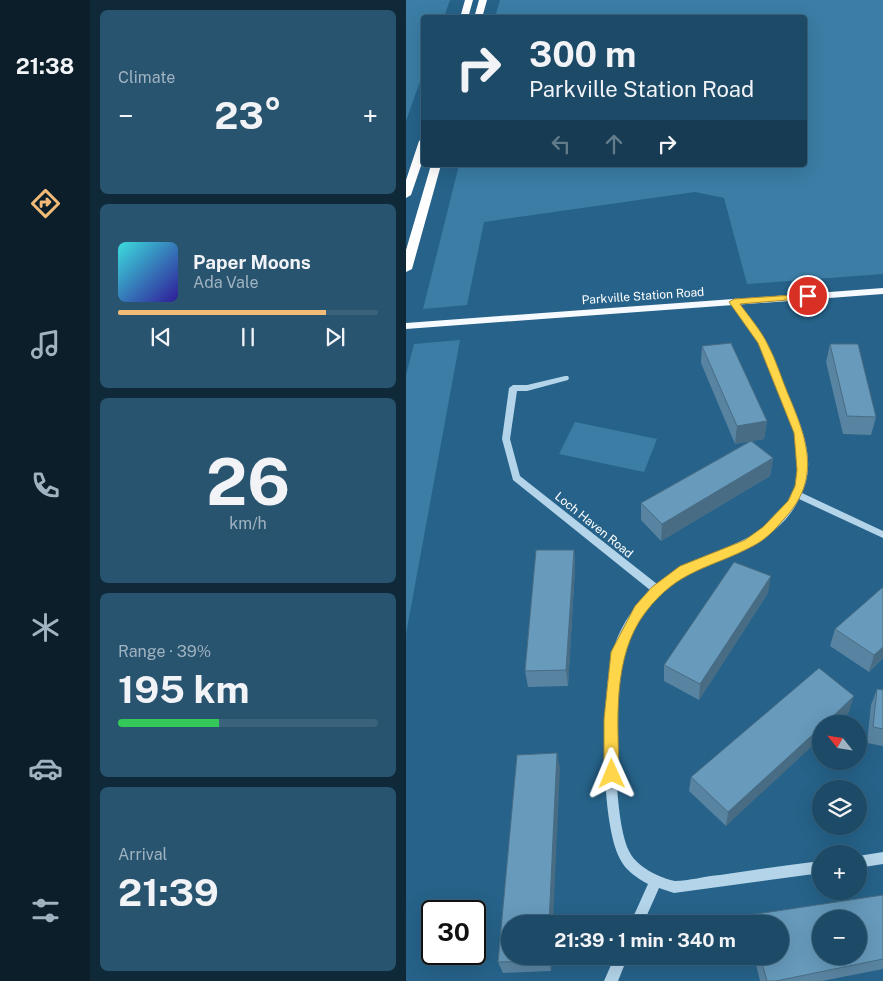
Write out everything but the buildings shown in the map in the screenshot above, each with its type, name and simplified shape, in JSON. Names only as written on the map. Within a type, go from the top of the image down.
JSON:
[{"type":"highway","points":[[465,15],[469,0]]},
{"type":"highway","points":[[479,15],[483,0]]},
{"type":"highway","points":[[406,195],[421,150]]},
{"type":"highway","points":[[406,269],[435,167]]},
{"type":"main road","name":"Parkville Station Road","points":[[406,326],[883,291]]},
{"type":"street","points":[[734,302],[763,343],[799,433],[803,470],[797,494],[780,518],[750,543],[684,570],[657,590],[640,610],[618,652],[611,719],[615,827],[624,854],[633,867],[655,882],[674,887],[812,868]]},
{"type":"street","points":[[516,478],[506,439],[513,388],[527,388],[565,378]]},
{"type":"street","name":"Loch Haven Road","points":[[516,478],[657,590]]},
{"type":"street","points":[[797,494],[883,535]]},
{"type":"street","points":[[867,861],[883,858]]},
{"type":"street","points":[[640,915],[655,882]]},
{"type":"street","points":[[610,981],[618,965]]},
{"type":"shaded area","points":[[406,0],[450,0],[445,15],[421,15],[421,79],[406,121]]},
{"type":"shaded area","points":[[500,0],[883,0],[883,274],[747,284],[724,198],[695,192],[484,222],[467,305],[423,309],[458,167],[807,167],[807,15],[496,15]]},
{"type":"shaded area","points":[[460,340],[406,634],[406,375],[414,344]]},
{"type":"shaded area","points":[[575,422],[657,439],[644,472],[559,454]]},
{"type":"route","points":[[612,774],[611,719],[618,652],[626,633],[640,610],[657,590],[684,570],[750,543],[767,530],[792,504],[801,486],[803,470],[799,433],[763,343],[734,302],[808,296]]}]
